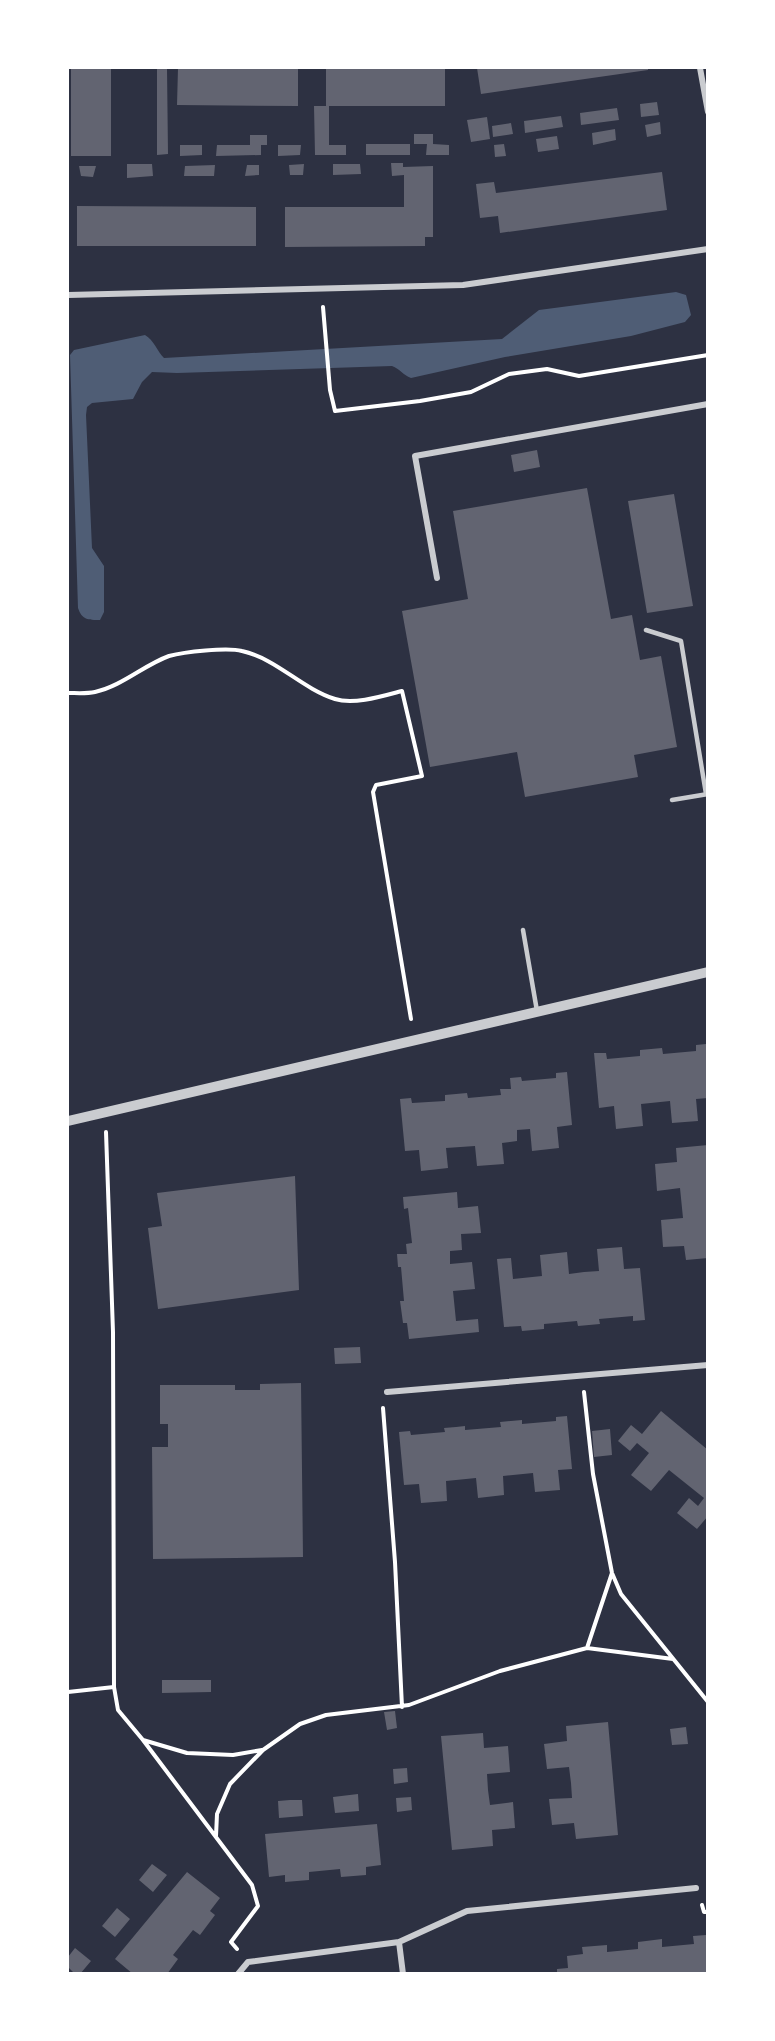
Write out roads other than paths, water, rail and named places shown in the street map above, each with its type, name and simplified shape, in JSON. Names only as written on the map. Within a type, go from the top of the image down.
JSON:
[{"type":"street","points":[[700,68],[708,112]]},
{"type":"street","points":[[68,294],[463,285],[708,249]]},
{"type":"street","points":[[437,578],[415,456],[708,404]]},
{"type":"street","points":[[68,1121],[708,972]]},
{"type":"street","points":[[387,1392],[708,1365]]},
{"type":"street","points":[[238,1974],[248,1962],[399,1942],[467,1911],[696,1888]]},
{"type":"street","points":[[399,1942],[403,1974]]},
{"type":"lane","points":[[646,630],[681,641],[707,794],[672,800]]},
{"type":"lane","points":[[523,930],[537,1011]]},
{"type":"water","points":[[676,292],[686,295],[691,315],[685,322],[631,336],[505,357],[411,378],[392,366],[152,372],[142,382],[133,399],[92,403],[87,407],[86,415],[92,548],[104,566],[104,612],[100,620],[92,620],[81,615],[78,608],[70,355],[74,350],[145,335],[164,358],[502,339],[539,310]]}]
